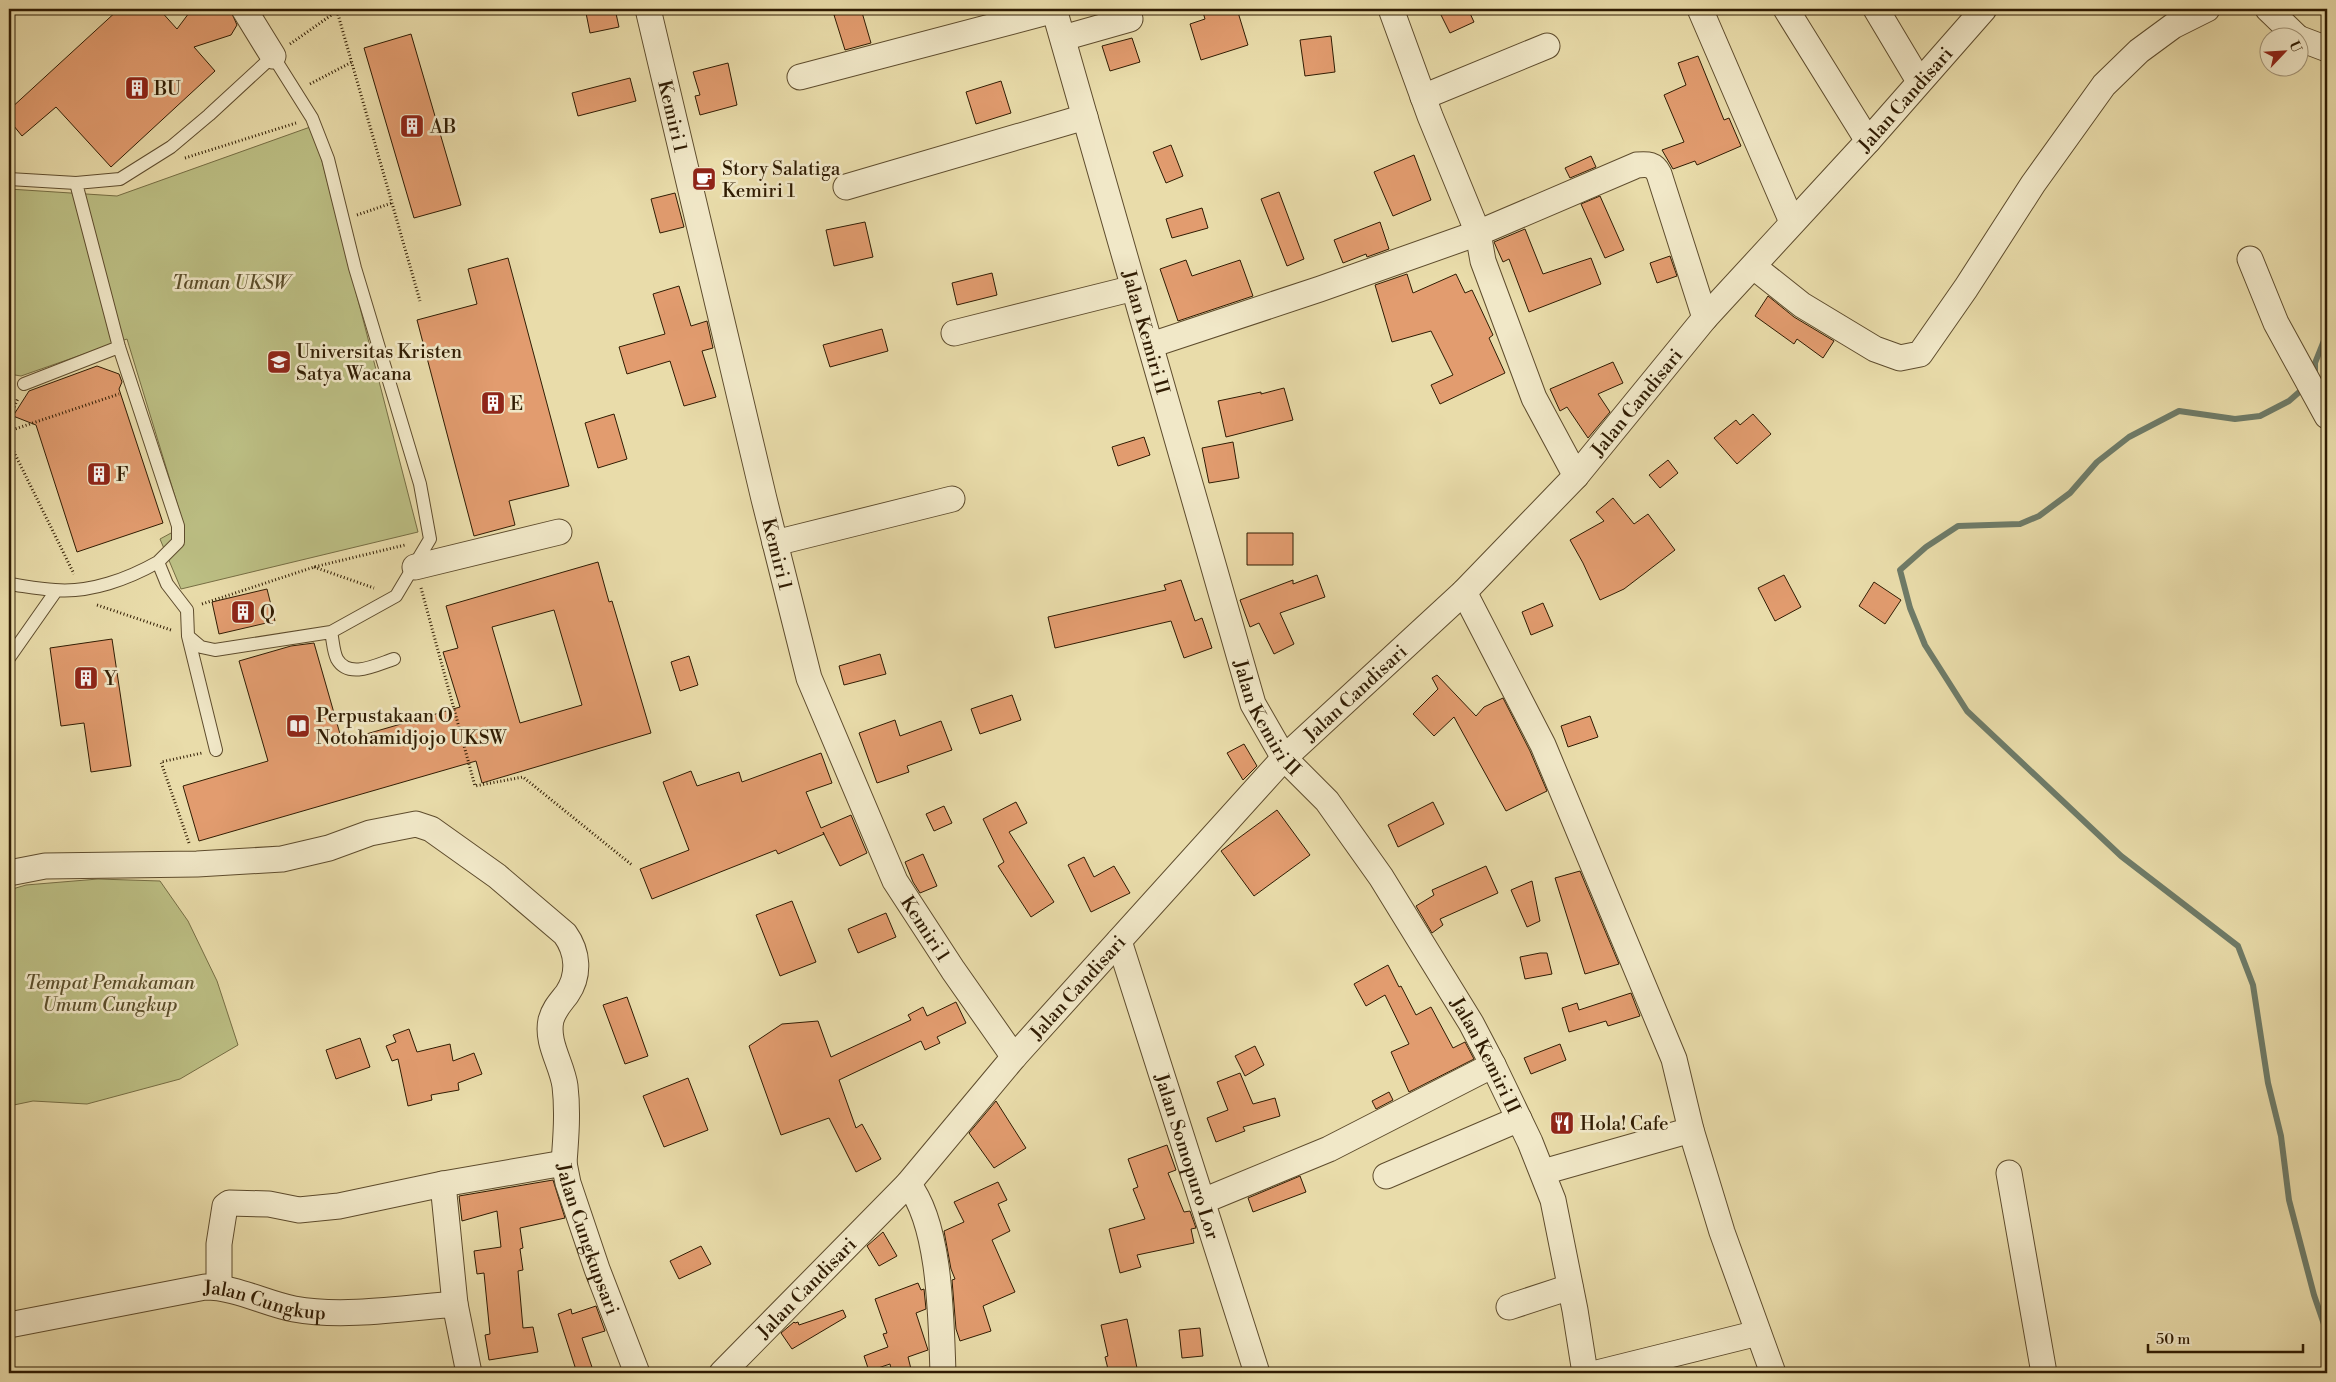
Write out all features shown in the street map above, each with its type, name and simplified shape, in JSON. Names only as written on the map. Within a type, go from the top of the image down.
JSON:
[{"type":"street","points":[[244,9],[273,56]]},
{"type":"street","name":"Kemiri 1","points":[[648,9],[656,33],[775,544],[809,678],[895,881],[953,970],[1014,1057]]},
{"type":"street","points":[[800,77],[1054,9]]},
{"type":"street","name":"Jalan Kemiri II","points":[[1054,9],[1253,704],[1284,758],[1327,800],[1382,877],[1471,1023],[1493,1065],[1543,1172],[1553,1200],[1585,1373]]},
{"type":"street","points":[[1391,9],[1423,97],[1478,233],[1484,261],[1534,398],[1576,476]]},
{"type":"street","points":[[1700,9],[1792,222]]},
{"type":"street","points":[[1786,9],[1868,141]]},
{"type":"street","points":[[1876,9],[1919,81]]},
{"type":"street","points":[[1754,266],[1802,306],[1875,349],[1900,358],[1920,354],[1932,340],[2033,184],[2104,85],[2139,51],[2174,26],[2208,9]]},
{"type":"street","points":[[2268,9],[2288,28]]},
{"type":"street","name":"Jalan Candisari","points":[[722,1373],[908,1184],[1014,1057],[1284,758],[1464,592],[1576,476],[1705,318],[1868,141],[1978,12]]},
{"type":"street","points":[[1063,38],[1130,19]]},
{"type":"street","points":[[2308,42],[2327,49]]},
{"type":"street","points":[[1423,97],[1547,46]]},
{"type":"street","points":[[846,186],[1085,118]]},
{"type":"street","points":[[1150,345],[1320,289],[1478,233],[1637,165],[1648,164],[1656,168],[1659,174],[1705,318]]},
{"type":"street","points":[[2250,259],[2276,323],[2327,416]]},
{"type":"street","points":[[954,333],[1134,288]]},
{"type":"street","points":[[775,544],[952,498]]},
{"type":"street","points":[[415,567],[559,532]]},
{"type":"street","points":[[1464,592],[1542,746],[1667,1041],[1674,1059],[1690,1130],[1722,1232],[1773,1373]]},
{"type":"street","points":[[9,873],[46,866],[197,864],[282,859],[329,848],[370,833],[416,824],[431,829],[496,876],[565,934],[573,945],[576,958],[574,980],[556,1007],[551,1021],[551,1041],[558,1057],[565,1085],[564,1162]]},
{"type":"street","name":"Jalan Somopuro Lor","points":[[1119,941],[1257,1373]]},
{"type":"street","points":[[1203,1201],[1328,1149],[1493,1065]]},
{"type":"street","points":[[1386,1176],[1519,1119]]},
{"type":"street","points":[[1543,1172],[1690,1130]]},
{"type":"street","name":"Jalan Cungkupsari","points":[[219,1287],[219,1244],[225,1206],[229,1203],[269,1204],[299,1210],[318,1209],[347,1205],[443,1184],[564,1162],[568,1183],[597,1268],[637,1373]]},
{"type":"street","points":[[2008,1173],[2044,1373]]},
{"type":"street","points":[[443,1184],[456,1304],[467,1355],[468,1373]]},
{"type":"street","points":[[908,1184],[917,1196],[928,1228],[938,1284],[943,1373]]},
{"type":"street","name":"Jalan Cungkup","points":[[9,1325],[205,1287],[219,1287],[294,1309],[327,1313],[456,1304]]},
{"type":"street","points":[[1508,1307],[1570,1287]]},
{"type":"street","points":[[1597,1373],[1758,1333]]},
{"type":"lane","points":[[9,179],[76,183],[120,179],[171,147],[273,56],[312,118],[328,159],[355,268],[420,484],[430,539],[396,596],[331,632],[215,650],[201,647],[188,636]]},
{"type":"lane","points":[[9,584],[56,590],[81,589],[130,577],[158,562],[178,542],[178,526],[119,347],[76,183]]},
{"type":"lane","points":[[24,384],[119,347]]},
{"type":"lane","points":[[158,562],[167,584],[187,610],[188,636],[216,750]]},
{"type":"lane","points":[[9,658],[56,590]]},
{"type":"lane","points":[[331,632],[337,659],[348,668],[358,670],[394,659]]},
{"type":"path","points":[[273,56],[339,10],[420,301]]},
{"type":"path","points":[[296,91],[352,62]]},
{"type":"path","points":[[184,158],[312,118]]},
{"type":"path","points":[[343,220],[392,202]]},
{"type":"path","points":[[9,420],[24,384]]},
{"type":"path","points":[[9,431],[134,389]]},
{"type":"path","points":[[9,442],[81,589]]},
{"type":"path","points":[[187,610],[314,567],[430,539]]},
{"type":"path","points":[[314,567],[396,596]]},
{"type":"path","points":[[415,567],[475,786],[523,777],[632,865]]},
{"type":"path","points":[[94,604],[188,636]]},
{"type":"path","points":[[197,864],[162,762],[216,750]]},
{"type":"green space","name":"Taman UKSW","points":[[313,126],[418,532],[181,589],[160,539],[184,526],[127,339],[21,376],[9,374],[9,189],[117,196]]},
{"type":"green space","name":"Tempat Pemakaman Umum Cungkup","points":[[98,879],[160,881],[188,921],[217,981],[238,1045],[180,1079],[87,1104],[33,1101],[9,1106],[9,890],[26,885]]},
{"type":"building","name":"BU","points":[[119,9],[159,9],[177,29],[192,9],[230,9],[237,25],[231,35],[194,47],[215,71],[111,167],[56,107],[22,136],[9,120],[9,110]]},
{"type":"building","points":[[602,9],[615,9],[619,27],[590,33],[586,13]]},
{"type":"building","points":[[861,9],[871,43],[845,50],[834,15]]},
{"type":"building","points":[[1202,9],[1237,9],[1248,45],[1201,60],[1190,24],[1205,19]]},
{"type":"building","points":[[1438,9],[1468,9],[1474,22],[1450,33]]},
{"type":"building","name":"AB","points":[[411,34],[461,205],[414,218],[364,48]]},
{"type":"building","points":[[1331,36],[1335,72],[1305,76],[1300,40]]},
{"type":"building","points":[[1132,38],[1140,62],[1110,71],[1102,46]]},
{"type":"building","points":[[1698,56],[1724,120],[1729,118],[1741,146],[1697,165],[1695,161],[1673,169],[1662,150],[1684,142],[1664,95],[1686,85],[1678,63]]},
{"type":"building","points":[[728,63],[737,105],[700,115],[695,96],[700,95],[693,72]]},
{"type":"building","points":[[630,78],[636,101],[578,116],[572,93]]},
{"type":"building","points":[[1001,81],[1011,113],[976,124],[966,92]]},
{"type":"building","points":[[1171,145],[1183,176],[1166,183],[1153,152]]},
{"type":"building","points":[[1414,155],[1431,200],[1393,216],[1374,172]]},
{"type":"building","points":[[1591,156],[1596,167],[1570,178],[1565,168]]},
{"type":"building","points":[[1279,192],[1304,259],[1287,266],[1261,199]]},
{"type":"building","points":[[675,193],[684,227],[660,233],[651,199]]},
{"type":"building","points":[[1600,196],[1624,250],[1605,258],[1581,204]]},
{"type":"building","points":[[1202,208],[1208,228],[1172,238],[1166,219]]},
{"type":"building","points":[[865,222],[873,257],[834,266],[826,230]]},
{"type":"building","points":[[1380,222],[1389,249],[1367,257],[1366,254],[1343,263],[1334,240]]},
{"type":"building","points":[[1525,229],[1543,274],[1591,258],[1601,284],[1529,312],[1509,259],[1503,262],[1494,242]]},
{"type":"building","points":[[1670,256],[1677,276],[1657,283],[1650,263]]},
{"type":"building","name":"E","points":[[508,258],[569,486],[509,501],[515,525],[474,536],[417,320],[477,304],[468,269]]},
{"type":"building","points":[[1186,260],[1192,276],[1240,260],[1253,296],[1178,321],[1160,269]]},
{"type":"building","points":[[992,273],[997,295],[957,305],[952,283]]},
{"type":"building","points":[[1407,274],[1413,293],[1456,274],[1465,293],[1472,290],[1493,335],[1489,338],[1505,373],[1440,404],[1431,385],[1453,375],[1431,331],[1392,342],[1375,285]]},
{"type":"building","points":[[679,286],[691,326],[707,321],[713,348],[702,351],[716,397],[684,406],[670,361],[627,374],[619,347],[665,334],[653,294]]},
{"type":"building","points":[[1768,296],[1794,317],[1834,341],[1823,358],[1797,339],[1794,344],[1755,316]]},
{"type":"building","points":[[882,329],[888,351],[830,367],[823,345]]},
{"type":"building","points":[[1613,362],[1623,383],[1598,394],[1610,412],[1588,438],[1567,407],[1560,411],[1550,389]]},
{"type":"building","name":"F","points":[[97,366],[119,374],[122,382],[119,389],[163,523],[77,552],[36,425],[13,416],[29,391]]},
{"type":"building","points":[[1284,388],[1293,420],[1226,437],[1218,401]]},
{"type":"building","points":[[614,414],[627,459],[598,468],[585,423]]},
{"type":"building","points":[[1753,414],[1771,434],[1737,464],[1714,438],[1736,420],[1740,425]]},
{"type":"building","points":[[1144,437],[1150,455],[1118,466],[1112,447]]},
{"type":"building","points":[[1233,442],[1239,478],[1209,483],[1202,448]]},
{"type":"building","points":[[1668,460],[1678,473],[1660,488],[1649,475]]},
{"type":"building","points":[[1613,498],[1634,524],[1648,514],[1675,550],[1624,589],[1600,600],[1570,540],[1604,521],[1596,512]]},
{"type":"building","points":[[1247,533],[1293,533],[1293,565],[1247,565]]},
{"type":"building","points":[[598,562],[609,602],[612,601],[651,733],[482,783],[476,761],[199,841],[183,786],[268,761],[239,661],[291,646],[314,643],[342,741],[460,707],[443,652],[458,648],[446,606]],"holes":[[[554,610],[582,705],[520,723],[492,627]]]},
{"type":"building","points":[[1317,575],[1325,597],[1280,613],[1294,644],[1274,654],[1259,623],[1250,627],[1240,600],[1293,580],[1293,584]]},
{"type":"building","points":[[1784,575],[1801,607],[1775,621],[1758,588]]},
{"type":"building","points":[[1181,580],[1195,621],[1202,618],[1212,648],[1184,658],[1171,621],[1055,648],[1048,617],[1166,590],[1164,585]]},
{"type":"building","points":[[1874,582],[1901,600],[1885,624],[1859,606]]},
{"type":"building","name":"Q","points":[[267,589],[275,621],[219,634],[212,602]]},
{"type":"building","points":[[1543,603],[1553,626],[1531,635],[1522,612]]},
{"type":"building","name":"Y","points":[[112,639],[131,766],[91,772],[84,723],[61,726],[50,648]]},
{"type":"building","points":[[880,654],[886,674],[844,685],[839,666]]},
{"type":"building","points":[[689,656],[698,685],[680,691],[671,662]]},
{"type":"building","points":[[1437,675],[1476,716],[1484,707],[1503,698],[1530,751],[1547,791],[1506,811],[1454,717],[1434,736],[1413,714],[1438,689],[1432,678]]},
{"type":"building","points":[[1012,695],[1021,720],[980,734],[971,709]]},
{"type":"building","points":[[1590,716],[1598,737],[1568,747],[1561,726]]},
{"type":"building","points":[[895,720],[900,736],[941,721],[952,750],[907,766],[909,772],[877,783],[859,733]]},
{"type":"building","points":[[1244,744],[1257,766],[1243,780],[1227,753]]},
{"type":"building","points":[[821,753],[832,783],[806,792],[821,828],[851,815],[867,853],[840,866],[824,834],[778,854],[776,850],[652,899],[640,869],[689,850],[663,782],[691,771],[697,786],[739,772],[742,782]]},
{"type":"building","points":[[1016,802],[1027,823],[1009,832],[1054,902],[1031,917],[998,866],[1004,862],[983,819]]},
{"type":"building","points":[[1433,802],[1444,824],[1398,847],[1388,825]]},
{"type":"building","points":[[944,806],[952,823],[934,831],[926,814]]},
{"type":"building","points":[[1277,810],[1310,855],[1254,896],[1221,851]]},
{"type":"building","points":[[923,854],[937,886],[920,893],[913,882],[905,862]]},
{"type":"building","points":[[1084,857],[1094,877],[1114,866],[1130,893],[1091,912],[1068,865]]},
{"type":"building","points":[[1486,866],[1498,893],[1440,919],[1443,925],[1432,933],[1416,906],[1434,895],[1432,890]]},
{"type":"building","points":[[1580,871],[1619,964],[1585,974],[1555,878]]},
{"type":"building","points":[[1532,881],[1540,921],[1527,927],[1511,890]]},
{"type":"building","points":[[792,901],[816,962],[780,976],[756,915]]},
{"type":"building","points":[[886,913],[896,937],[858,953],[848,929]]},
{"type":"building","points":[[1547,953],[1552,974],[1525,979],[1520,957]]},
{"type":"building","points":[[1388,965],[1416,1015],[1431,1007],[1453,1048],[1465,1042],[1474,1059],[1409,1092],[1391,1052],[1409,1044],[1385,995],[1366,1006],[1354,984]]},
{"type":"building","points":[[1631,993],[1640,1016],[1608,1026],[1606,1021],[1569,1032],[1562,1008],[1577,1003],[1579,1010]]},
{"type":"building","points":[[627,997],[648,1056],[625,1064],[603,1005]]},
{"type":"building","points":[[956,1002],[966,1023],[937,1037],[940,1043],[925,1050],[921,1041],[839,1080],[856,1128],[862,1124],[881,1159],[856,1172],[829,1118],[781,1135],[749,1046],[782,1024],[818,1021],[831,1057],[911,1020],[908,1015],[923,1007],[927,1016]]},
{"type":"building","points":[[409,1029],[417,1052],[450,1044],[453,1061],[474,1053],[482,1074],[458,1083],[459,1090],[431,1095],[432,1100],[408,1106],[398,1059],[392,1061],[386,1046],[396,1042],[393,1035]]},
{"type":"building","points":[[360,1038],[370,1067],[336,1079],[326,1050]]},
{"type":"building","points":[[1560,1044],[1566,1060],[1531,1074],[1524,1058]]},
{"type":"building","points":[[1255,1046],[1264,1065],[1245,1076],[1235,1056]]},
{"type":"building","points":[[1240,1073],[1253,1104],[1275,1098],[1280,1116],[1243,1127],[1245,1131],[1216,1142],[1207,1118],[1228,1110],[1217,1082]]},
{"type":"building","points":[[688,1078],[708,1130],[664,1147],[643,1096]]},
{"type":"building","points":[[1389,1092],[1393,1100],[1376,1109],[1372,1101]]},
{"type":"building","points":[[996,1101],[1026,1148],[994,1168],[969,1133]]},
{"type":"building","points":[[1167,1145],[1176,1170],[1168,1173],[1184,1212],[1190,1211],[1196,1228],[1191,1229],[1194,1243],[1137,1255],[1141,1267],[1120,1273],[1109,1229],[1145,1219],[1133,1189],[1138,1187],[1128,1159]]},
{"type":"building","points":[[1300,1176],[1306,1192],[1253,1212],[1248,1198]]},
{"type":"building","points":[[553,1180],[565,1218],[520,1228],[523,1248],[520,1249],[523,1270],[518,1271],[523,1328],[533,1327],[538,1352],[489,1360],[485,1335],[490,1334],[484,1273],[477,1274],[474,1251],[501,1247],[497,1211],[462,1221],[459,1196]]},
{"type":"building","points":[[998,1182],[1007,1200],[998,1204],[1010,1231],[992,1240],[1015,1292],[983,1306],[991,1331],[960,1341],[956,1329],[952,1280],[955,1279],[951,1269],[944,1231],[964,1222],[954,1202]]},
{"type":"building","points":[[883,1232],[897,1256],[879,1266],[867,1246]]},
{"type":"building","points":[[701,1246],[711,1264],[679,1279],[670,1261]]},
{"type":"building","points":[[918,1283],[921,1290],[924,1289],[926,1309],[916,1313],[928,1350],[908,1357],[912,1373],[892,1373],[890,1364],[869,1371],[864,1356],[888,1347],[883,1334],[887,1333],[875,1299]]},
{"type":"building","points":[[596,1306],[605,1331],[582,1338],[594,1373],[577,1373],[558,1314],[571,1309],[572,1314]]},
{"type":"building","points":[[843,1310],[846,1317],[792,1349],[781,1333],[794,1322],[798,1322],[799,1325]]},
{"type":"building","points":[[1127,1319],[1138,1373],[1109,1373],[1105,1357],[1108,1356],[1101,1325]]},
{"type":"building","points":[[1200,1328],[1203,1356],[1182,1358],[1179,1330]]},
{"type":"waterway","points":[[2315,376],[2315,363],[2327,333]]},
{"type":"waterway","points":[[2305,387],[2289,401],[2260,416],[2235,419],[2179,411],[2129,437],[2097,462],[2070,493],[2039,516],[2020,524],[1958,526],[1926,547],[1900,570],[1910,608],[1925,645],[1967,711],[2121,856],[2238,946],[2253,985],[2268,1083],[2281,1136],[2289,1200],[2314,1295],[2327,1333]]},
{"type":"place","name":"BU","points":[[137,88]]},
{"type":"place","name":"AB","points":[[412,126]]},
{"type":"place","name":"Story Salatiga Kemiri 1","points":[[704,179]]},
{"type":"place","name":"Universitas Kristen Satya Wacana","points":[[279,362]]},
{"type":"place","name":"E","points":[[493,403]]},
{"type":"place","name":"F","points":[[99,474]]},
{"type":"place","name":"Q","points":[[243,612]]},
{"type":"place","name":"Y","points":[[86,678]]},
{"type":"place","name":"Perpustakaan O Notohamidjojo UKSW","points":[[298,726]]},
{"type":"place","name":"Hola! Cafe","points":[[1562,1123]]}]
